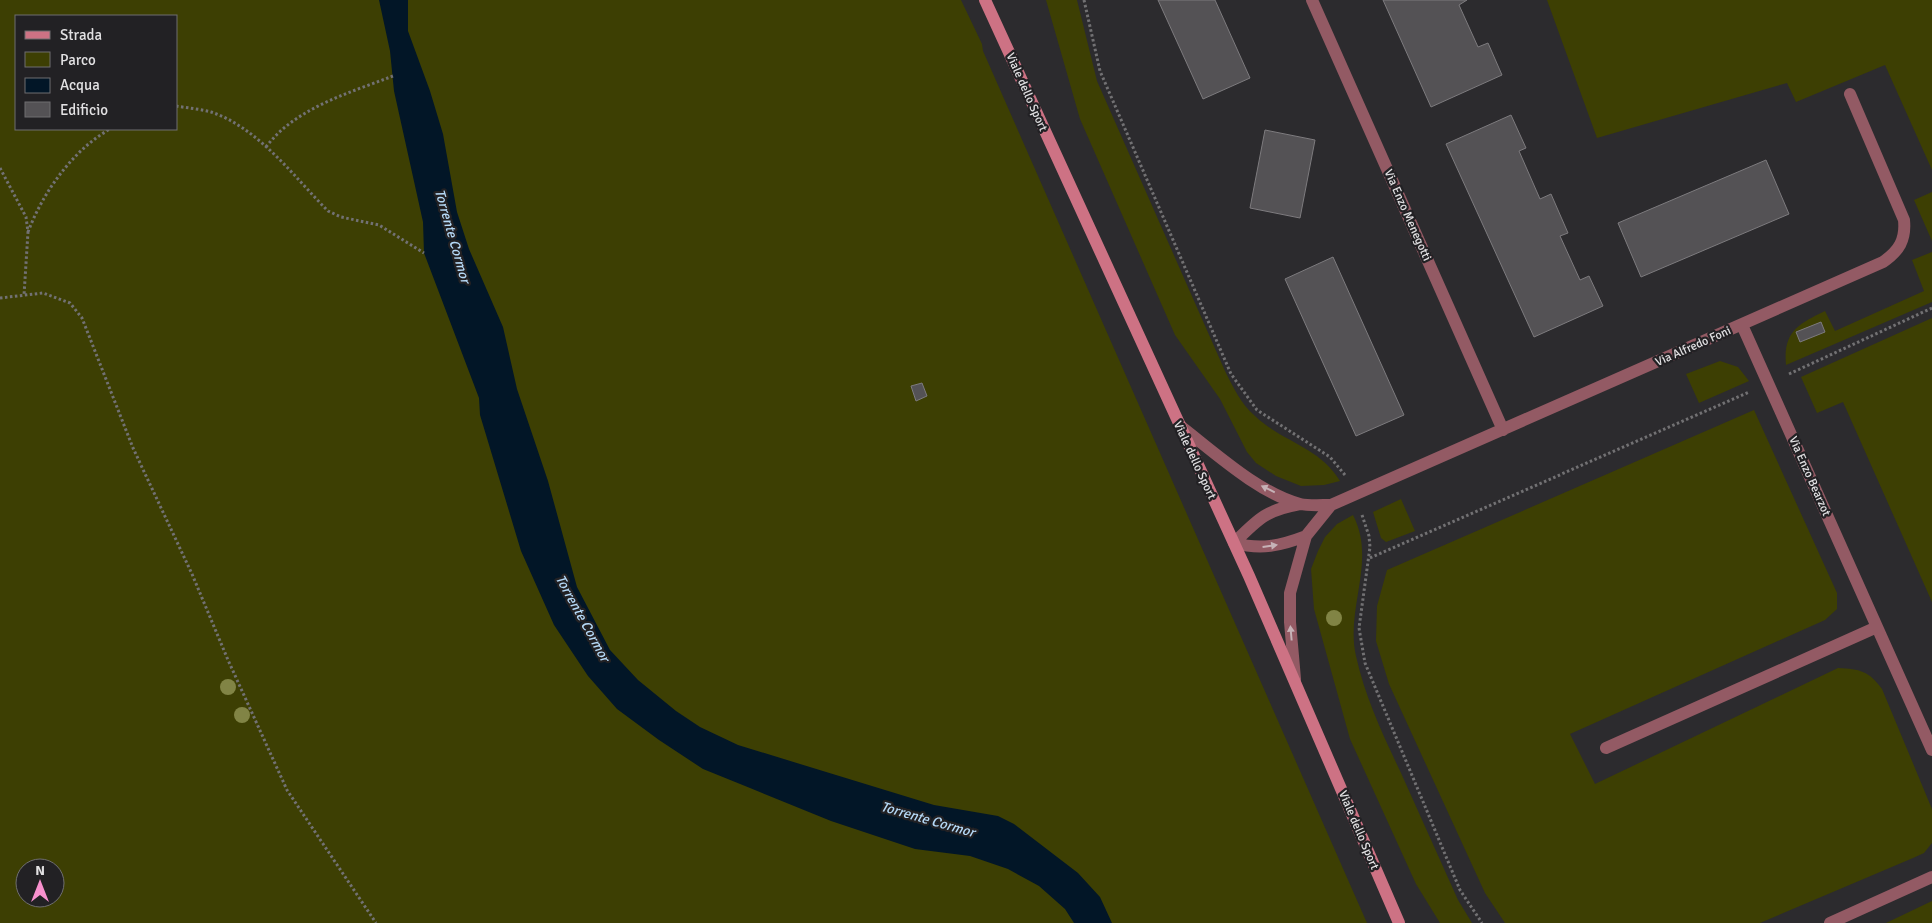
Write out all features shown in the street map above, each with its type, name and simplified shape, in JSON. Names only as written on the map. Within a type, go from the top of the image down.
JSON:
[{"type":"street","name":"Viale dello Sport","points":[[985,0],[1234,543],[1399,923]]},
{"type":"street","name":"Via Enzo Menegotti","points":[[1312,0],[1503,430]]},
{"type":"street","name":"Via Alfredo Foni","points":[[1234,543],[1257,519],[1276,508],[1300,504],[1331,505],[1742,325],[1883,262],[1894,255],[1905,235],[1904,220],[1850,94]]},
{"type":"street","name":"Via Enzo Bearzot","points":[[1742,325],[1932,750]]},
{"type":"street","name":"Via Alfredo Foni","points":[[1179,425],[1233,467],[1262,486],[1300,504]]},
{"type":"street","name":"Via Alfredo Foni","points":[[1295,681],[1290,622],[1290,593],[1306,536],[1331,505]]},
{"type":"street","points":[[1234,543],[1252,548],[1285,544],[1306,536]]},
{"type":"street","points":[[1606,748],[1877,627]]},
{"type":"street","points":[[1830,923],[1932,877]]},
{"type":"path","points":[[1084,0],[1100,71],[1231,374],[1245,396],[1257,410],[1330,457],[1344,473]]},
{"type":"path","points":[[266,147],[276,133],[301,116],[340,97],[393,76]]},
{"type":"path","points":[[178,106],[211,112],[227,119],[266,147],[328,212],[341,217],[379,225],[424,253]]},
{"type":"path","points":[[28,232],[35,212],[59,176],[87,146],[109,130]]},
{"type":"path","points":[[0,168],[26,217],[28,232],[24,295]]},
{"type":"path","points":[[0,298],[43,293],[70,302],[82,318],[133,448],[192,574],[228,660],[287,790],[376,923]]},
{"type":"path","points":[[1786,375],[1932,308]]},
{"type":"path","points":[[1369,558],[1747,393]]},
{"type":"path","points":[[1360,510],[1370,536],[1360,628],[1365,663],[1460,890],[1482,923]]},
{"type":"green space","points":[[0,0],[961,0],[982,44],[983,51],[1367,923],[0,923]]},
{"type":"green space","points":[[1046,0],[1077,0],[1097,81],[1225,371],[1238,395],[1255,416],[1322,460],[1340,481],[1324,485],[1301,486],[1276,476],[1256,463],[1247,452],[1220,399],[1175,335],[1080,119]]},
{"type":"green space","points":[[1547,0],[1932,0],[1932,170],[1885,65],[1796,102],[1787,83],[1597,138]]},
{"type":"green space","points":[[1932,192],[1932,241],[1914,200]]},
{"type":"green space","points":[[1932,252],[1932,302],[1786,365],[1787,344],[1790,337],[1807,320],[1825,311],[1835,331],[1924,291],[1912,260]]},
{"type":"green space","points":[[1932,318],[1932,602],[1843,402],[1817,413],[1801,377]]},
{"type":"green space","points":[[1720,361],[1738,367],[1749,381],[1699,403],[1686,374]]},
{"type":"green space","points":[[1754,410],[1837,593],[1837,609],[1825,620],[1570,734],[1595,784],[1838,668],[1858,670],[1873,678],[1882,689],[1932,809],[1932,843],[1924,853],[1760,923],[1505,923],[1485,893],[1389,684],[1376,641],[1377,606],[1387,570]]},
{"type":"green space","points":[[1401,499],[1415,531],[1386,542],[1381,538],[1373,512]]},
{"type":"green space","points":[[1353,515],[1360,532],[1362,550],[1362,567],[1354,620],[1356,656],[1360,671],[1369,701],[1381,730],[1458,900],[1472,923],[1440,923],[1416,884],[1350,739],[1314,609],[1311,569],[1325,537],[1337,524]]},
{"type":"green space","points":[[1932,901],[1932,923],[1886,923]]},
{"type":"water","name":"Torrente Cormor","points":[[379,0],[408,0],[408,31],[430,91],[443,134],[457,212],[469,249],[503,327],[517,389],[548,481],[577,587],[610,650],[638,680],[676,711],[700,727],[738,745],[934,805],[998,816],[1014,824],[1078,873],[1100,897],[1112,923],[1074,923],[1065,909],[1039,886],[1008,869],[970,856],[915,849],[831,821],[703,769],[617,709],[588,676],[554,625],[521,551],[480,415],[479,398],[424,253],[423,222],[394,91],[390,51]]},
{"type":"building","points":[[1158,0],[1215,0],[1250,78],[1203,99]]},
{"type":"building","points":[[1383,0],[1467,0],[1459,5],[1478,47],[1488,43],[1502,75],[1431,107]]},
{"type":"building","points":[[1511,115],[1526,148],[1519,151],[1540,199],[1551,194],[1568,233],[1560,236],[1580,280],[1589,276],[1603,306],[1534,337],[1446,144]]},
{"type":"building","points":[[1265,130],[1315,140],[1300,218],[1250,208]]},
{"type":"building","points":[[1766,160],[1789,214],[1641,277],[1618,223]]},
{"type":"building","points":[[1333,257],[1404,415],[1356,436],[1285,279]]},
{"type":"building","points":[[1821,322],[1825,332],[1800,342],[1796,332]]},
{"type":"building","points":[[922,383],[927,396],[916,401],[911,386]]}]
